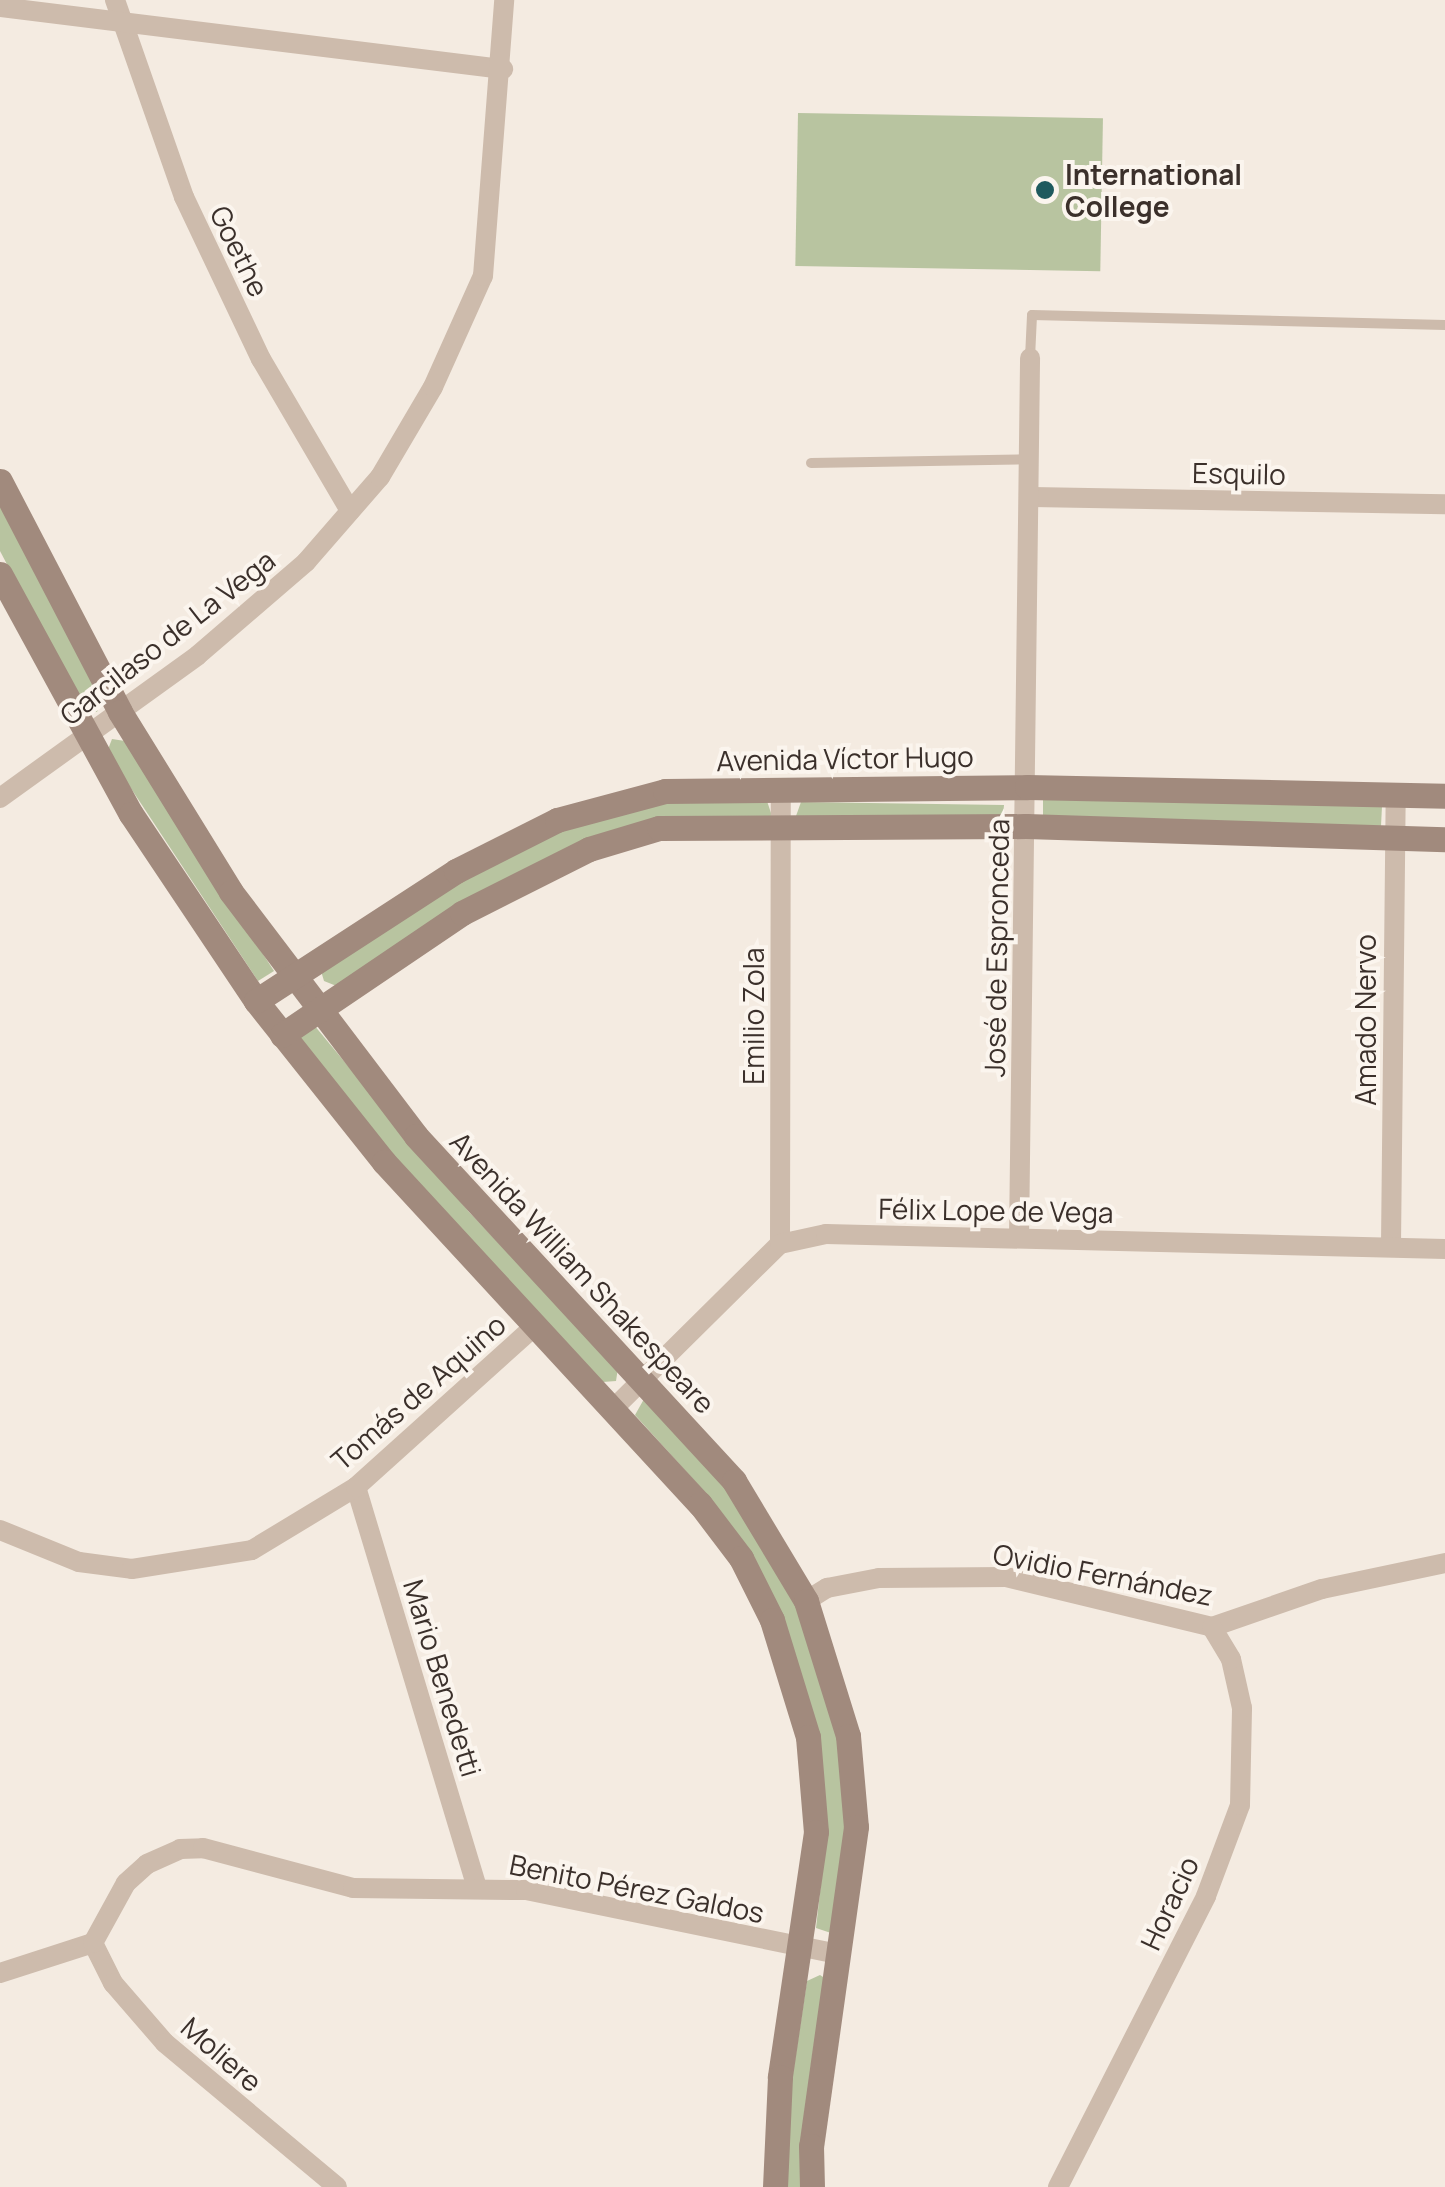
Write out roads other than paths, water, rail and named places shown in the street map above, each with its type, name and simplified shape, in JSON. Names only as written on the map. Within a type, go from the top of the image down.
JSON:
[{"type":"street","name":"Goethe","points":[[115,0],[184,197],[261,359],[350,511]]},
{"type":"street","name":"Garcilaso de La Vega","points":[[0,798],[120,712],[306,562],[380,477],[433,387],[483,276],[503,70],[504,0]]},
{"type":"street","points":[[0,7],[503,70]]},
{"type":"street","name":"José de Espronceda","points":[[1018,1238],[1033,459],[1030,358]]},
{"type":"street","name":"Avenida William Shakespeare","points":[[0,481],[120,712],[231,892],[318,1013],[480,1209],[645,1380],[734,1481],[806,1601],[832,1675],[854,1780],[856,1827],[810,2146],[812,2187]]},
{"type":"street","name":"Esquilo","points":[[1032,497],[1445,504]]},
{"type":"street","points":[[0,574],[131,814],[256,1001],[384,1162],[615,1407],[741,1558],[772,1620],[808,1737],[816,1832],[802,1948],[780,2076],[776,2187]]},
{"type":"street","name":"Avenida Víctor Hugo","points":[[256,1001],[456,871],[557,820],[665,791],[1027,786],[1445,796]]},
{"type":"street","name":"Emilio Zola","points":[[780,1244],[782,788]]},
{"type":"street","name":"Amado Nervo","points":[[1390,1246],[1396,795]]},
{"type":"street","points":[[282,1036],[462,913],[588,849],[659,828],[1026,826],[1445,839]]},
{"type":"street","name":"Félix Lope de Vega","points":[[780,1244],[826,1234],[1445,1249]]},
{"type":"street","points":[[615,1407],[780,1244]]},
{"type":"street","name":"Tomás de Aquino","points":[[0,1530],[79,1562],[176,1566],[252,1550],[356,1487],[535,1326]]},
{"type":"street","name":"Mario Benedetti","points":[[356,1487],[476,1885]]},
{"type":"street","name":"Ovidio Fernández","points":[[806,1601],[827,1588],[880,1578],[1006,1577],[1212,1628],[1322,1589],[1445,1563]]},
{"type":"street","name":"Horacio","points":[[1058,2187],[1206,1896],[1240,1806],[1242,1708],[1231,1659],[1212,1628]]},
{"type":"street","name":"Benito Pérez Galdos","points":[[92,1944],[126,1883],[147,1864],[180,1849],[204,1848],[353,1888],[476,1885],[838,1954]]},
{"type":"street","points":[[0,1973],[92,1944]]},
{"type":"street","name":"Moliere","points":[[92,1944],[113,1983],[165,2044],[337,2187]]},
{"type":"lane","points":[[1030,358],[1032,314],[1445,326]]},
{"type":"lane","points":[[811,464],[1033,459]]},
{"type":"place","name":"International College","points":[[1045,190]]}]
